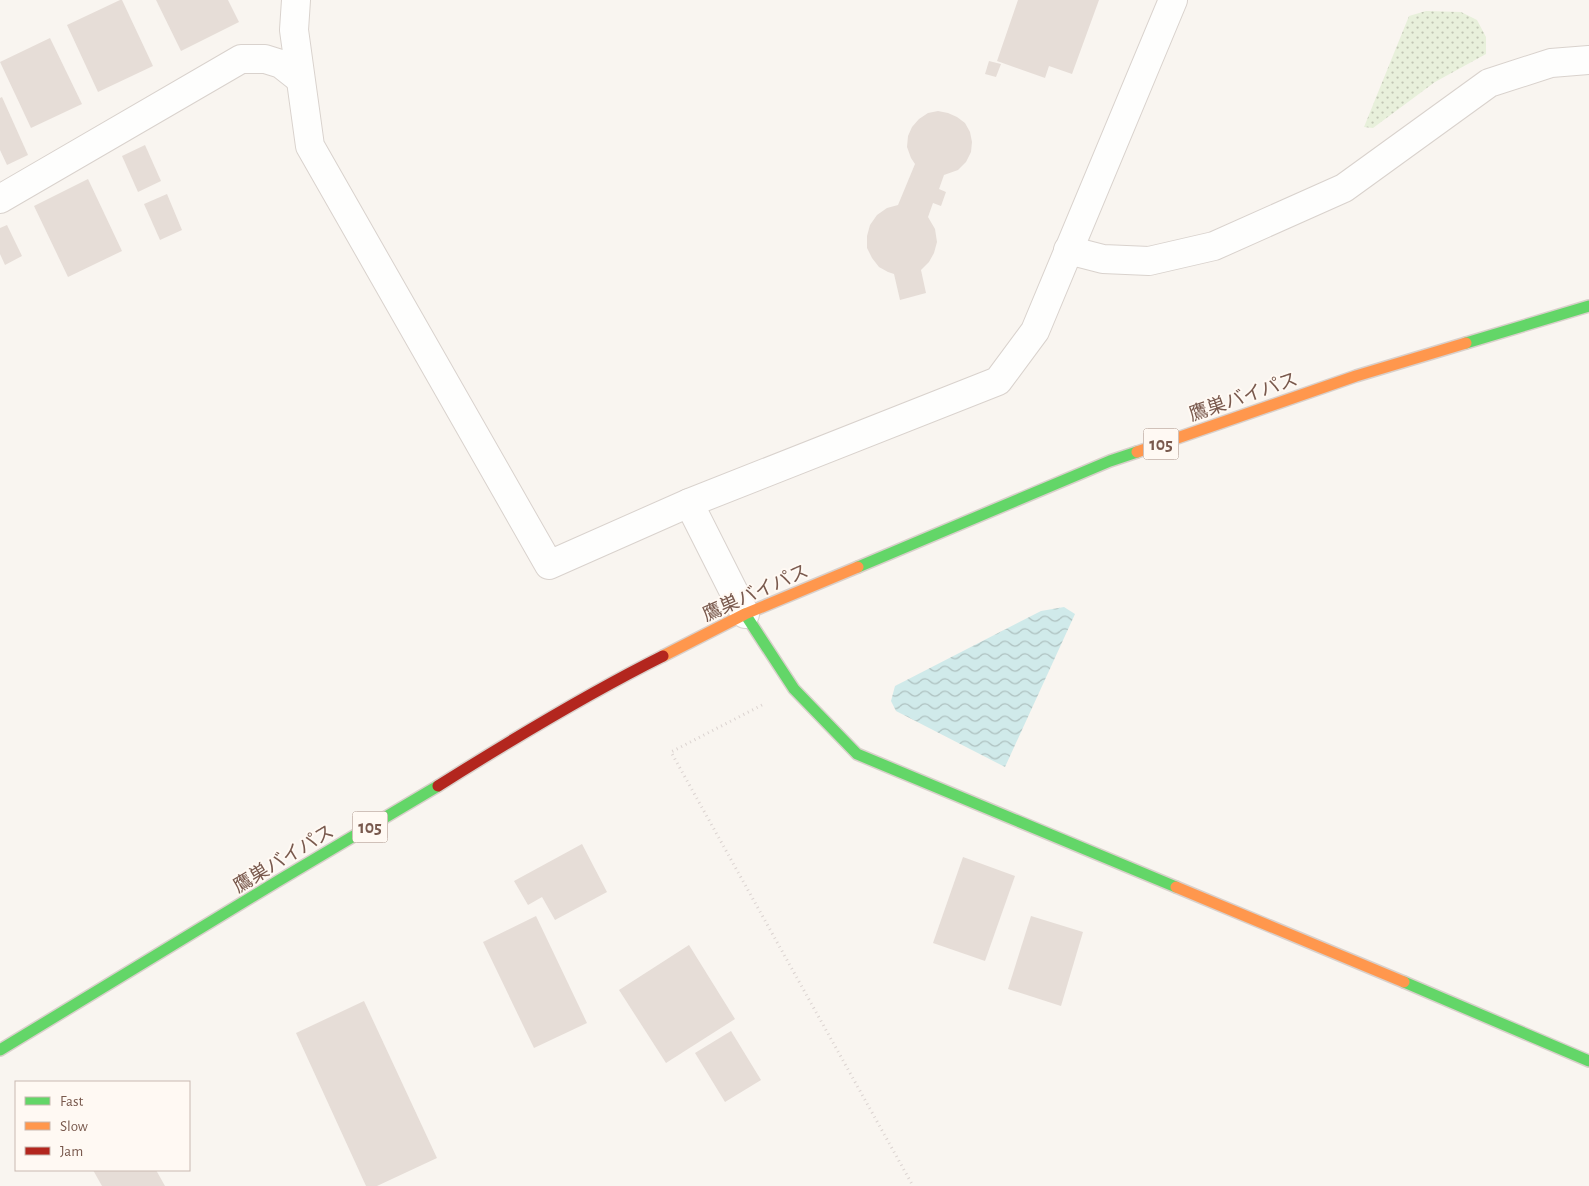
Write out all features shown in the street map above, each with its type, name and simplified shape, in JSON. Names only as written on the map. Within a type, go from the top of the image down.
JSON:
[{"type":"main road","name":"鷹巣バイパス","points":[[0,1050],[601,688],[745,614],[1110,461],[1356,376],[1589,306]]},
{"type":"main road","points":[[745,614],[794,689],[857,754],[1370,967],[1589,1061]]},
{"type":"street","points":[[296,0],[294,30],[310,146],[549,566],[689,503],[998,381],[1035,331],[1173,0]]},
{"type":"street","points":[[0,199],[241,59],[265,59],[281,64],[300,79]]},
{"type":"street","points":[[1068,250],[1103,259],[1149,261],[1214,246],[1344,188],[1489,83],[1551,63],[1589,60]]},
{"type":"street","points":[[689,503],[745,614]]},
{"type":"path","points":[[794,689],[671,752],[913,1186]]},
{"type":"green space","points":[[1426,11],[1461,12],[1477,20],[1486,37],[1486,54],[1435,82],[1373,128],[1364,127],[1409,16]]},
{"type":"water","points":[[1064,607],[1075,614],[1005,767],[896,711],[891,701],[895,686],[1041,611]]},
{"type":"building","points":[[122,0],[153,66],[98,92],[67,25]]},
{"type":"building","points":[[156,0],[228,0],[239,22],[181,51]]},
{"type":"building","points":[[1018,0],[1099,0],[1072,74],[1049,66],[1045,78],[997,61]]},
{"type":"building","points":[[50,38],[82,104],[31,128],[0,62]]},
{"type":"building","points":[[989,61],[1001,64],[996,77],[985,74]]},
{"type":"building","points":[[2,97],[28,155],[7,165],[0,150],[0,98]]},
{"type":"building","points":[[938,111],[957,117],[965,123],[970,132],[971,152],[966,162],[958,170],[944,175],[939,189],[946,192],[941,206],[933,203],[928,217],[935,229],[937,242],[929,262],[921,270],[926,293],[900,300],[894,274],[879,267],[872,258],[867,248],[867,236],[870,225],[877,215],[887,208],[898,205],[915,164],[907,147],[908,136],[912,127],[928,113]]},
{"type":"building","points":[[145,145],[161,181],[138,192],[122,156]]},
{"type":"building","points":[[88,179],[122,251],[68,277],[34,206]]},
{"type":"building","points":[[167,194],[182,230],[160,240],[144,204]]},
{"type":"building","points":[[7,225],[22,256],[5,265],[0,254],[0,228]]},
{"type":"building","points":[[582,844],[607,892],[555,920],[542,897],[528,905],[514,881]]},
{"type":"building","points":[[963,857],[1015,876],[985,961],[933,943]]},
{"type":"building","points":[[536,916],[587,1023],[534,1048],[483,942]]},
{"type":"building","points":[[1031,916],[1083,932],[1061,1006],[1008,989]]},
{"type":"building","points":[[689,945],[735,1019],[666,1063],[619,990]]},
{"type":"building","points":[[364,1001],[437,1158],[377,1186],[366,1186],[296,1033]]},
{"type":"building","points":[[731,1031],[761,1080],[725,1102],[695,1053]]},
{"type":"building","points":[[94,1171],[157,1171],[165,1186],[102,1186]]},
{"type":"traffic: fast","points":[[1466,343],[1589,306]]},
{"type":"traffic: fast","points":[[858,567],[1110,461],[1137,452]]},
{"type":"traffic: fast","points":[[745,614],[794,689],[857,754],[1176,887]]},
{"type":"traffic: fast","points":[[0,1050],[438,786]]},
{"type":"traffic: fast","points":[[1404,982],[1589,1061]]},
{"type":"traffic: slow","points":[[1137,452],[1356,376],[1466,343]]},
{"type":"traffic: slow","points":[[663,656],[745,614],[858,567]]},
{"type":"traffic: slow","points":[[1176,887],[1404,982]]},
{"type":"traffic: jam","points":[[438,786],[549,718],[663,656]]}]
